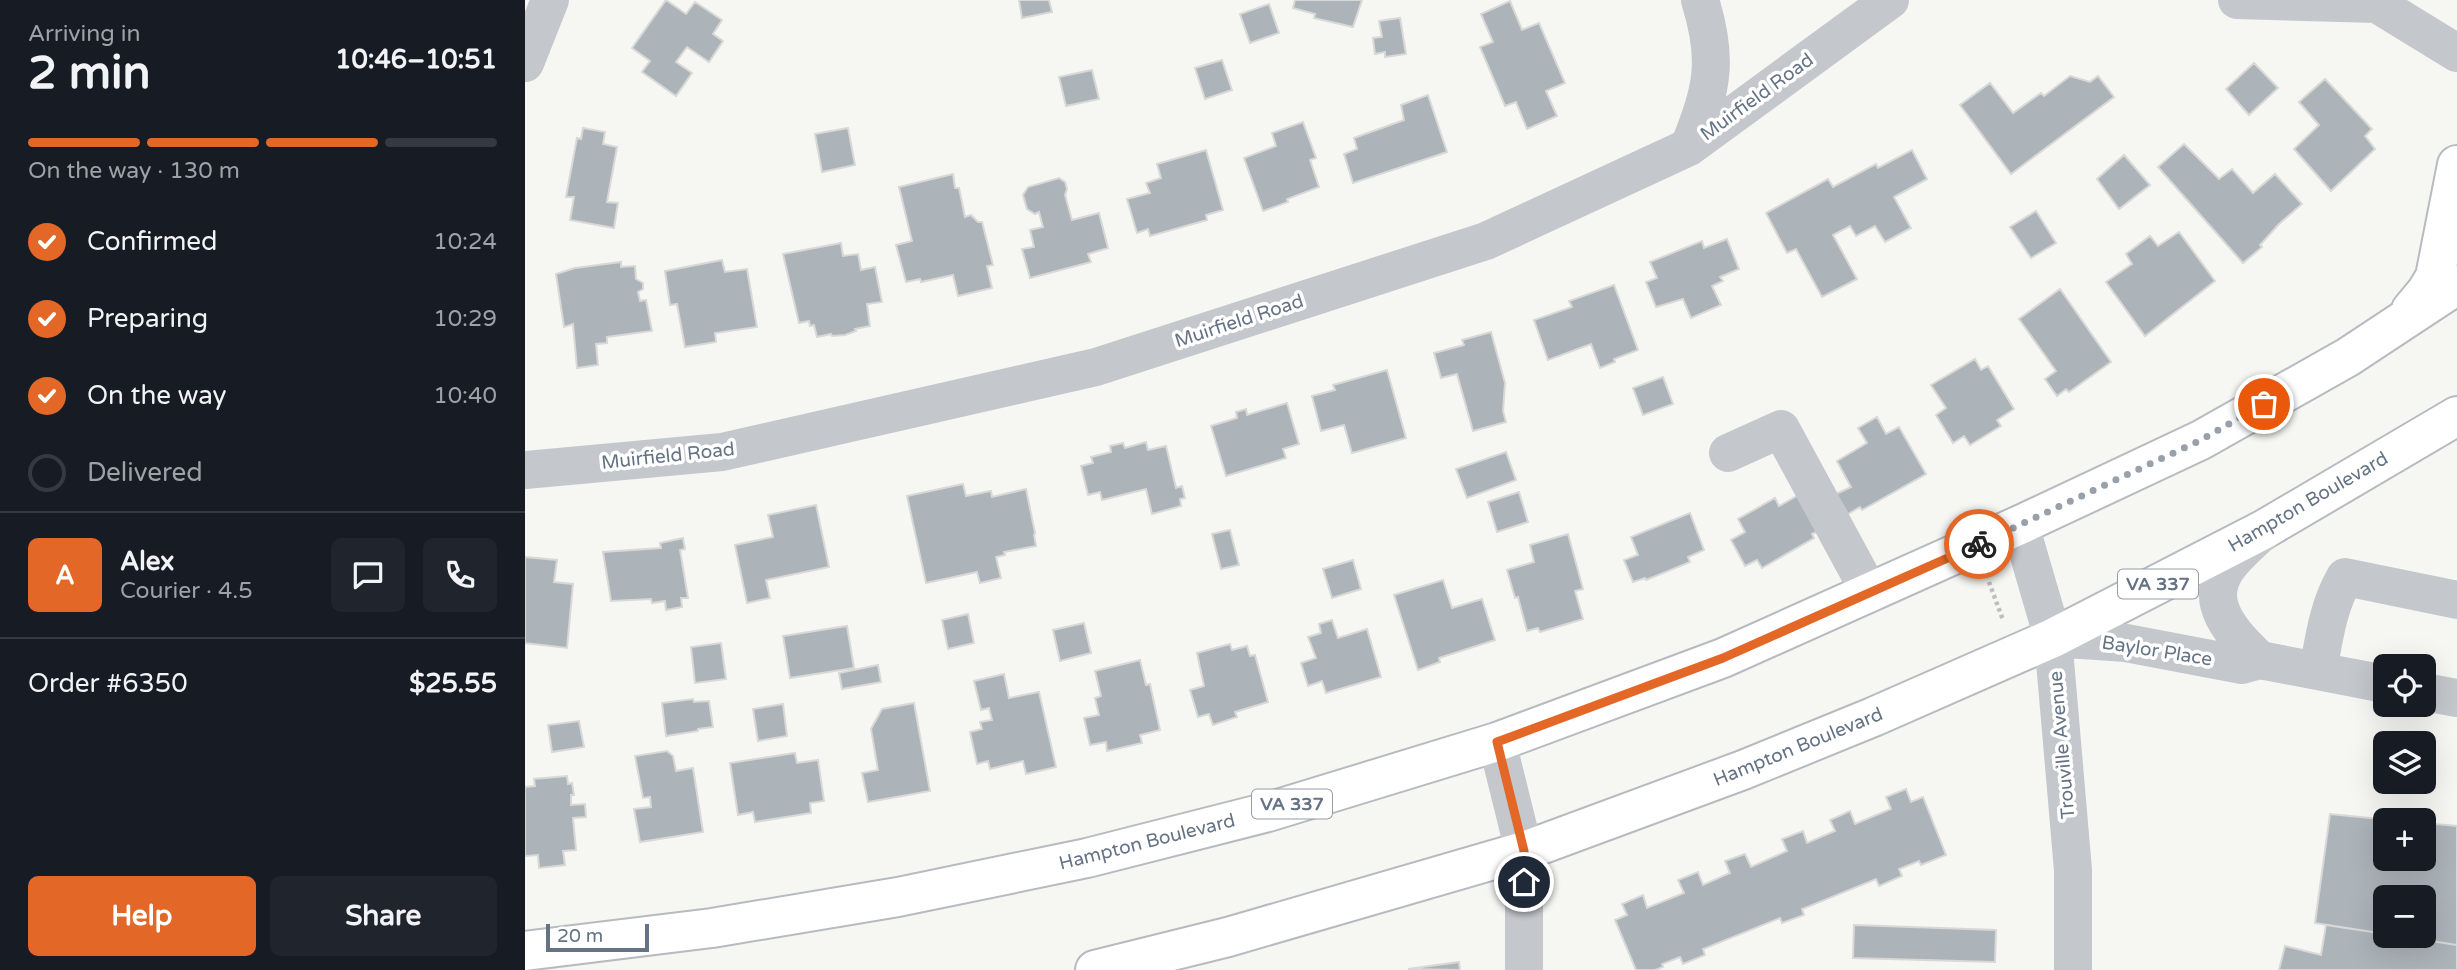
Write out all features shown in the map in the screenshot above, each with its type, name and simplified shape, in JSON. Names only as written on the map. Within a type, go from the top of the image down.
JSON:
[{"type":"main road","points":[[2403,321],[2434,277],[2457,165]]},
{"type":"main road","name":"Hampton Boulevard","points":[[525,951],[765,920],[898,897],[1087,858],[1268,811],[1497,742],[1723,658],[2020,525],[2201,440],[2349,357],[2457,285]]},
{"type":"main road","name":"Hampton Boulevard","points":[[1095,970],[1242,934],[1524,851],[1743,770],[1873,717],[2053,638],[2263,530],[2457,416]]},
{"type":"street","points":[[525,63],[550,0]]},
{"type":"street","points":[[1689,147],[1705,106],[1712,66],[1710,31],[1700,0]]},
{"type":"street","name":"Muirfield Road","points":[[525,470],[722,453],[1096,367],[1486,241],[1689,147],[1890,0]]},
{"type":"street","points":[[2237,0],[2377,4],[2457,53]]},
{"type":"street","points":[[1728,453],[1781,429],[1870,593]]},
{"type":"street","name":"Trouville Avenue","points":[[2020,525],[2053,638],[2073,870],[2073,970]]},
{"type":"street","name":"Baylor Place","points":[[2260,660],[2234,635],[2223,617],[2218,600],[2221,580],[2229,565],[2263,530]]},
{"type":"street","points":[[2318,671],[2329,614],[2336,592],[2345,577],[2457,600]]},
{"type":"street","name":"Baylor Place","points":[[2053,638],[2126,643],[2242,665],[2260,660],[2373,682]]},
{"type":"street","points":[[2436,694],[2457,698]]},
{"type":"street","points":[[1497,742],[1524,851],[1524,970]]},
{"type":"path","points":[[1989,582],[2004,622]]},
{"type":"building","points":[[666,0],[686,14],[695,2],[722,20],[713,34],[723,41],[709,62],[687,47],[676,62],[692,73],[676,96],[642,72],[650,61],[632,48]]},
{"type":"building","points":[[1019,0],[1049,0],[1052,12],[1022,18]]},
{"type":"building","points":[[1295,0],[1362,0],[1353,27],[1314,18],[1315,14],[1293,8]]},
{"type":"building","points":[[1510,1],[1522,30],[1539,23],[1565,83],[1546,91],[1557,116],[1527,129],[1516,102],[1505,106],[1480,47],[1493,42],[1481,14]]},
{"type":"building","points":[[1269,4],[1279,33],[1250,43],[1240,14]]},
{"type":"building","points":[[1400,18],[1406,54],[1385,57],[1385,52],[1375,54],[1373,38],[1382,37],[1379,21]]},
{"type":"building","points":[[1222,60],[1232,90],[1205,99],[1195,68]]},
{"type":"building","points":[[2254,63],[2278,88],[2249,115],[2226,89]]},
{"type":"building","points":[[1092,70],[1099,99],[1066,106],[1059,77]]},
{"type":"building","points":[[2070,76],[2090,82],[2098,76],[2114,97],[2011,174],[1960,105],[1990,83],[2013,113],[2041,93],[2044,96]]},
{"type":"building","points":[[2325,79],[2372,129],[2365,136],[2375,149],[2331,191],[2294,149],[2319,125],[2299,102]]},
{"type":"building","points":[[1428,95],[1447,152],[1353,183],[1344,154],[1357,149],[1354,138],[1404,120],[1401,105]]},
{"type":"building","points":[[1303,122],[1316,158],[1310,160],[1319,187],[1263,211],[1244,158],[1276,146],[1272,133]]},
{"type":"building","points":[[583,128],[605,132],[603,144],[617,147],[607,202],[618,203],[614,228],[570,220],[574,197],[566,197],[577,138],[581,139]]},
{"type":"building","points":[[848,128],[855,165],[822,172],[815,134]]},
{"type":"building","points":[[2184,144],[2219,179],[2232,169],[2253,193],[2275,174],[2302,204],[2279,224],[2260,245],[2262,247],[2243,263],[2158,167]]},
{"type":"building","points":[[1206,150],[1223,210],[1206,215],[1207,220],[1150,236],[1148,229],[1137,233],[1127,199],[1150,193],[1146,183],[1161,178],[1157,164]]},
{"type":"building","points":[[1912,150],[1927,179],[1894,197],[1911,228],[1885,242],[1875,226],[1856,236],[1850,226],[1833,235],[1857,279],[1822,297],[1796,249],[1787,253],[1766,213],[1828,179],[1833,187],[1876,164],[1878,168]]},
{"type":"building","points":[[2124,155],[2150,185],[2119,209],[2097,179]]},
{"type":"building","points":[[953,174],[965,217],[971,215],[978,222],[982,222],[993,265],[987,266],[992,288],[958,296],[953,275],[921,282],[920,279],[906,282],[896,245],[912,241],[899,187]]},
{"type":"building","points":[[1059,178],[1065,182],[1065,195],[1072,220],[1099,213],[1108,248],[1088,254],[1091,262],[1030,278],[1022,249],[1034,247],[1030,230],[1043,227],[1039,212],[1035,214],[1027,209],[1023,195],[1028,187]]},
{"type":"building","points":[[2036,211],[2056,243],[2031,258],[2010,227]]},
{"type":"building","points":[[2179,232],[2215,281],[2145,336],[2106,282],[2132,264],[2126,254],[2150,236],[2158,246]]},
{"type":"building","points":[[1727,239],[1739,269],[1720,277],[1723,281],[1712,286],[1721,305],[1691,318],[1683,299],[1656,307],[1646,282],[1657,278],[1650,262],[1702,241],[1704,248]]},
{"type":"building","points":[[841,243],[843,256],[858,254],[861,270],[875,267],[882,302],[867,304],[870,326],[855,329],[856,331],[845,335],[817,337],[814,325],[810,326],[809,321],[799,323],[783,254]]},
{"type":"building","points":[[722,260],[725,272],[747,269],[757,327],[715,333],[716,342],[685,347],[677,304],[670,305],[665,271]]},
{"type":"building","points":[[621,262],[621,267],[635,266],[636,279],[643,283],[643,289],[638,292],[640,301],[646,300],[652,331],[607,337],[607,343],[596,344],[598,365],[577,368],[573,324],[564,327],[556,274],[575,268]]},
{"type":"building","points":[[1614,285],[1638,350],[1614,359],[1615,362],[1600,368],[1591,344],[1548,360],[1534,320],[1572,307],[1569,301]]},
{"type":"building","points":[[2060,289],[2111,362],[2069,392],[2066,389],[2057,396],[2045,379],[2056,371],[2019,319]]},
{"type":"building","points":[[1491,332],[1505,383],[1503,411],[1506,422],[1473,431],[1457,374],[1441,378],[1434,353],[1464,345],[1462,340]]},
{"type":"building","points":[[1975,359],[1981,370],[1988,366],[2014,409],[1997,420],[2001,426],[1970,445],[1964,436],[1953,443],[1936,415],[1946,408],[1931,385]]},
{"type":"building","points":[[1387,370],[1406,438],[1352,453],[1344,425],[1321,431],[1312,396],[1335,390],[1333,385]]},
{"type":"building","points":[[1663,377],[1673,404],[1643,415],[1633,388]]},
{"type":"building","points":[[1287,403],[1299,444],[1283,449],[1286,458],[1226,476],[1211,426],[1237,418],[1236,412],[1246,409],[1247,415]]},
{"type":"building","points":[[1877,417],[1886,434],[1899,427],[1926,474],[1862,510],[1860,507],[1848,514],[1836,494],[1851,487],[1837,461],[1867,443],[1858,428]]},
{"type":"building","points":[[1146,442],[1148,450],[1166,446],[1176,488],[1182,486],[1185,498],[1180,499],[1181,506],[1152,514],[1146,489],[1102,500],[1100,492],[1088,495],[1081,466],[1093,463],[1091,457],[1111,452],[1110,446],[1123,443],[1125,448]]},
{"type":"building","points":[[1506,452],[1516,480],[1467,498],[1456,469]]},
{"type":"building","points":[[963,484],[966,496],[991,491],[992,497],[1026,489],[1036,546],[1004,552],[1005,555],[996,557],[1001,578],[980,583],[977,572],[926,583],[907,496]]},
{"type":"building","points":[[1519,492],[1528,522],[1497,532],[1488,502]]},
{"type":"building","points":[[1804,492],[1824,528],[1812,534],[1814,538],[1762,568],[1757,560],[1745,566],[1731,540],[1745,532],[1738,519],[1775,498],[1779,506]]},
{"type":"building","points":[[816,505],[829,567],[766,580],[770,598],[747,603],[735,545],[773,537],[768,515]]},
{"type":"building","points":[[1690,513],[1704,550],[1688,557],[1690,562],[1646,580],[1645,578],[1633,582],[1624,560],[1638,555],[1631,537]]},
{"type":"building","points":[[1230,530],[1239,565],[1221,569],[1212,534]]},
{"type":"building","points":[[1568,534],[1583,589],[1575,591],[1583,619],[1540,632],[1538,628],[1527,631],[1507,570],[1534,562],[1530,545]]},
{"type":"building","points":[[683,538],[685,549],[680,550],[688,598],[681,598],[682,607],[666,610],[665,601],[652,603],[651,599],[611,601],[603,552],[661,548],[660,543]]},
{"type":"building","points":[[525,557],[557,560],[554,582],[573,584],[567,648],[525,643]]},
{"type":"building","points":[[1353,560],[1361,589],[1332,598],[1323,569]]},
{"type":"building","points":[[1443,580],[1452,608],[1482,599],[1495,640],[1439,658],[1440,662],[1418,670],[1394,595]]},
{"type":"building","points":[[968,614],[974,643],[948,649],[942,620]]},
{"type":"building","points":[[1332,620],[1338,638],[1367,629],[1381,677],[1326,693],[1322,681],[1308,686],[1301,663],[1316,658],[1308,637],[1321,633],[1319,624]]},
{"type":"building","points":[[1084,623],[1091,653],[1060,661],[1053,630]]},
{"type":"building","points":[[847,626],[854,668],[790,678],[783,636]]},
{"type":"building","points":[[721,643],[726,679],[695,683],[691,647]]},
{"type":"building","points":[[1230,644],[1232,650],[1247,646],[1250,656],[1255,655],[1268,702],[1235,712],[1237,717],[1213,725],[1209,714],[1198,717],[1190,690],[1204,686],[1197,653]]},
{"type":"building","points":[[1140,660],[1146,685],[1150,684],[1160,730],[1140,735],[1142,743],[1107,751],[1106,742],[1090,745],[1084,718],[1099,715],[1095,698],[1101,696],[1095,671]]},
{"type":"building","points":[[878,665],[881,682],[842,689],[839,673]]},
{"type":"building","points":[[1004,674],[1009,698],[1039,692],[1056,767],[1026,774],[1023,761],[990,769],[988,761],[977,764],[970,732],[982,729],[980,722],[992,720],[989,708],[981,710],[974,681]]},
{"type":"building","points":[[693,699],[694,702],[709,701],[713,727],[666,736],[662,703]]},
{"type":"building","points":[[914,703],[930,791],[868,802],[862,773],[878,770],[871,729],[882,709]]},
{"type":"building","points":[[783,704],[787,736],[758,741],[753,709]]},
{"type":"building","points":[[579,721],[584,747],[552,752],[548,725]]},
{"type":"building","points":[[667,751],[673,756],[676,771],[693,768],[703,832],[640,842],[634,809],[651,807],[650,797],[643,798],[635,756]]},
{"type":"building","points":[[795,753],[797,763],[818,760],[824,801],[810,803],[811,813],[755,822],[753,812],[738,815],[730,763]]},
{"type":"building","points":[[567,776],[568,784],[572,783],[574,795],[571,795],[571,805],[585,804],[586,817],[573,818],[576,850],[563,851],[565,865],[539,868],[538,855],[525,856],[525,787],[535,786],[534,779]]},
{"type":"building","points":[[1906,789],[1911,802],[1923,797],[1946,855],[1921,865],[1919,861],[1899,869],[1902,876],[1879,886],[1876,879],[1802,909],[1804,915],[1782,923],[1780,918],[1703,949],[1705,955],[1683,964],[1680,957],[1655,970],[1636,970],[1615,920],[1627,915],[1622,904],[1643,895],[1647,908],[1684,893],[1678,880],[1698,872],[1703,885],[1730,873],[1725,861],[1745,854],[1751,867],[1787,851],[1782,839],[1803,831],[1807,843],[1835,831],[1830,820],[1850,811],[1855,824],[1891,809],[1886,797]]},
{"type":"building","points":[[2330,814],[2373,818],[2373,871],[2436,871],[2436,824],[2457,826],[2457,945],[2436,942],[2436,885],[2373,885],[2373,932],[2315,923]]},
{"type":"building","points":[[1854,925],[1996,930],[1995,962],[1853,958]]},
{"type":"building","points":[[2326,925],[2373,932],[2373,948],[2436,948],[2436,942],[2457,945],[2457,970],[2279,970],[2285,946],[2321,955]]},
{"type":"building","points":[[1459,962],[1460,970],[1408,969]]},
{"type":"way so far","points":[[1979,544],[2201,440],[2264,404]]},
{"type":"route","points":[[1524,882],[1524,851],[1497,742],[1723,658],[1979,544]]}]
